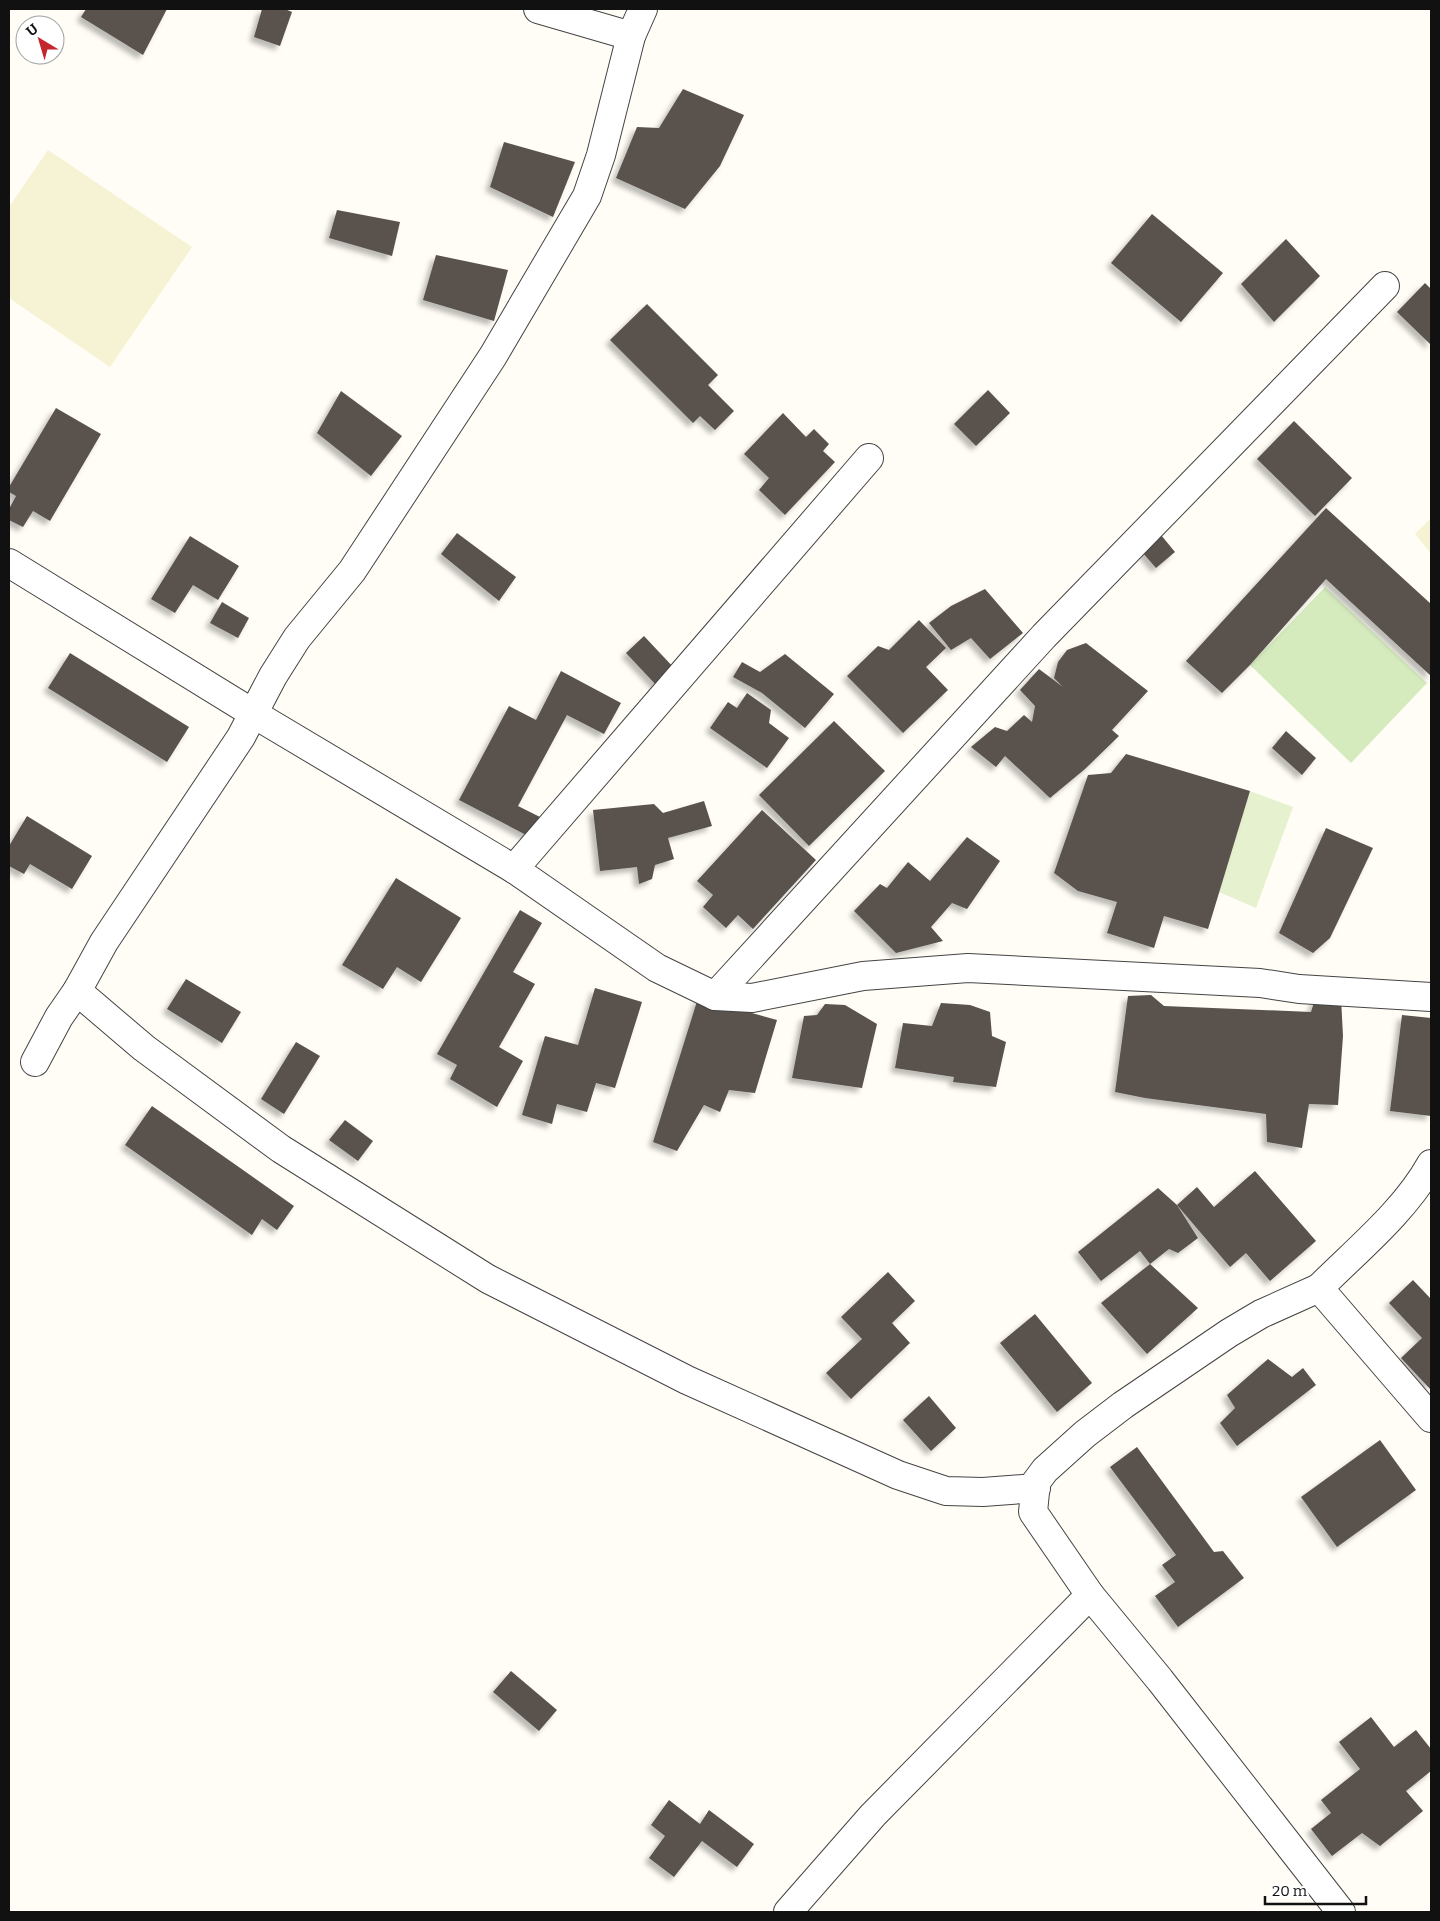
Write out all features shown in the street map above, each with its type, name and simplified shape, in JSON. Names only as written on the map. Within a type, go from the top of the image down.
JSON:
[{"type":"street","points":[[538,9],[632,36]]},
{"type":"street","points":[[35,1062],[59,1017],[77,990],[104,942],[241,737],[253,712],[297,638],[352,571],[493,356],[587,196],[601,155],[632,36],[643,9]]},
{"type":"street","points":[[715,996],[1044,636],[1385,286]]},
{"type":"street","points":[[514,869],[869,458]]},
{"type":"street","points":[[9,563],[514,869],[657,968],[715,996],[752,998],[863,976],[968,968],[1260,983],[1299,989],[1431,997]]},
{"type":"street","points":[[77,990],[144,1048],[281,1149],[488,1279],[687,1380],[898,1475],[946,1491],[983,1492],[1036,1488]]},
{"type":"street","points":[[1341,1912],[1160,1680],[1090,1595],[1033,1512],[1036,1482],[1045,1470],[1085,1434],[1123,1405],[1229,1333],[1261,1314],[1318,1288],[1420,1185],[1431,1164]]},
{"type":"street","points":[[1318,1288],[1431,1418]]},
{"type":"street","points":[[788,1912],[873,1815],[1090,1595]]},
{"type":"shaded area","points":[[48,150],[192,247],[110,367],[9,298],[9,207]]},
{"type":"shaded area","points":[[1431,518],[1431,554],[1415,534]]},
{"type":"green space","points":[[1325,587],[1427,683],[1351,763],[1250,665]]},
{"type":"green space","points":[[1250,791],[1293,807],[1256,908],[1219,892]]},
{"type":"building","points":[[86,9],[167,9],[143,55],[81,17]]},
{"type":"building","points":[[262,9],[285,9],[292,12],[280,46],[254,37]]},
{"type":"building","points":[[683,89],[744,115],[720,166],[685,209],[616,178],[637,127],[659,128]]},
{"type":"building","points":[[504,142],[575,162],[553,217],[490,187]]},
{"type":"building","points":[[337,210],[400,222],[392,256],[329,238]]},
{"type":"building","points":[[1152,214],[1223,273],[1181,322],[1111,263]]},
{"type":"building","points":[[1286,239],[1320,276],[1274,322],[1241,284]]},
{"type":"building","points":[[436,255],[508,270],[494,321],[423,300]]},
{"type":"building","points":[[1425,283],[1431,289],[1431,345],[1397,312]]},
{"type":"building","points":[[647,304],[718,375],[708,385],[734,411],[715,430],[700,416],[693,423],[610,340]]},
{"type":"building","points":[[988,390],[1010,413],[976,446],[954,424]]},
{"type":"building","points":[[341,391],[402,436],[371,476],[317,433]]},
{"type":"building","points":[[56,408],[101,434],[50,521],[33,511],[23,527],[9,520],[9,509],[16,496],[9,492],[9,487]]},
{"type":"building","points":[[783,413],[806,437],[814,429],[829,444],[823,451],[835,462],[785,515],[759,490],[769,478],[744,454]]},
{"type":"building","points":[[1294,421],[1352,478],[1315,516],[1257,459]]},
{"type":"building","points":[[1326,508],[1431,604],[1431,676],[1326,579],[1250,665],[1222,693],[1186,661]]},
{"type":"building","points":[[457,533],[516,577],[499,601],[441,554]]},
{"type":"building","points":[[1161,535],[1175,552],[1156,568],[1142,552]]},
{"type":"building","points":[[190,536],[239,566],[218,600],[193,585],[175,613],[151,599]]},
{"type":"building","points":[[985,589],[1023,633],[990,659],[971,638],[951,650],[929,623],[951,606]]},
{"type":"building","points":[[222,602],[249,618],[238,638],[210,623]]},
{"type":"building","points":[[919,620],[946,648],[926,667],[948,690],[903,733],[847,676],[878,646],[889,650]]},
{"type":"building","points":[[644,636],[675,669],[657,686],[626,653]]},
{"type":"building","points":[[1086,643],[1148,691],[1112,730],[1119,736],[1085,769],[1050,798],[1005,756],[996,767],[971,747],[995,727],[1007,731],[1024,715],[1032,722],[1035,706],[1020,690],[1039,669],[1063,687],[1054,678],[1058,662],[1067,650]]},
{"type":"building","points":[[70,653],[189,727],[167,762],[48,688]]},
{"type":"building","points":[[785,654],[834,694],[805,728],[762,693],[733,677],[742,662],[760,672]]},
{"type":"building","points":[[561,671],[621,703],[604,734],[567,715],[518,806],[540,817],[530,837],[459,800],[509,706],[536,720]]},
{"type":"building","points":[[747,693],[771,710],[769,723],[789,738],[767,768],[710,728],[728,702],[737,708]]},
{"type":"building","points":[[834,721],[885,771],[809,846],[759,795]]},
{"type":"building","points":[[1286,731],[1316,758],[1302,775],[1272,748]]},
{"type":"building","points":[[1126,754],[1250,791],[1208,929],[1164,916],[1154,948],[1107,933],[1117,902],[1078,891],[1054,873],[1088,775],[1111,773]]},
{"type":"building","points":[[704,801],[712,826],[668,838],[674,859],[655,865],[652,879],[639,884],[637,867],[600,871],[593,810],[654,804],[663,813]]},
{"type":"building","points":[[762,810],[816,860],[753,929],[738,915],[726,928],[703,907],[713,895],[697,881]]},
{"type":"building","points":[[27,816],[92,856],[72,889],[30,864],[24,874],[9,866],[9,846]]},
{"type":"building","points":[[1326,828],[1373,848],[1330,938],[1313,953],[1279,933]]},
{"type":"building","points":[[967,837],[1000,861],[967,909],[952,903],[931,927],[943,941],[896,953],[854,911],[880,884],[887,888],[908,862],[930,881]]},
{"type":"building","points":[[396,878],[461,918],[421,982],[397,967],[383,989],[342,965]]},
{"type":"building","points":[[520,910],[542,923],[513,972],[535,984],[499,1047],[523,1061],[497,1107],[450,1079],[457,1065],[437,1054]]},
{"type":"building","points":[[186,979],[241,1012],[222,1043],[167,1009]]},
{"type":"building","points":[[595,988],[642,1002],[615,1088],[596,1083],[587,1112],[557,1104],[552,1124],[522,1115],[545,1036],[578,1045]]},
{"type":"building","points":[[1151,995],[1164,1006],[1311,1012],[1315,999],[1341,998],[1343,1036],[1338,1105],[1309,1104],[1302,1148],[1267,1142],[1266,1114],[1145,1098],[1115,1092],[1128,996]]},
{"type":"building","points":[[698,998],[777,1020],[755,1093],[729,1090],[720,1112],[704,1105],[677,1151],[653,1142]]},
{"type":"building","points":[[941,1003],[970,1005],[990,1012],[992,1036],[1006,1042],[996,1087],[953,1082],[954,1077],[895,1068],[903,1023],[932,1026]]},
{"type":"building","points":[[825,1004],[845,1005],[877,1024],[862,1088],[792,1078],[804,1016],[817,1015]]},
{"type":"building","points":[[1402,1015],[1431,1018],[1431,1116],[1390,1111]]},
{"type":"building","points":[[296,1042],[320,1056],[284,1114],[261,1099]]},
{"type":"building","points":[[152,1106],[294,1206],[277,1230],[262,1219],[252,1235],[125,1145]]},
{"type":"building","points":[[345,1120],[373,1141],[358,1161],[329,1140]]},
{"type":"building","points":[[1255,1171],[1316,1241],[1270,1281],[1246,1253],[1230,1267],[1177,1205],[1197,1187],[1214,1207]]},
{"type":"building","points":[[1158,1188],[1177,1205],[1198,1238],[1178,1253],[1169,1249],[1150,1264],[1140,1251],[1101,1281],[1078,1252]]},
{"type":"building","points":[[1150,1264],[1198,1308],[1147,1354],[1101,1303]]},
{"type":"building","points":[[888,1272],[915,1301],[892,1323],[910,1343],[851,1399],[826,1373],[862,1339],[841,1317]]},
{"type":"building","points":[[1413,1280],[1431,1299],[1431,1390],[1401,1358],[1422,1338],[1389,1303]]},
{"type":"building","points":[[1035,1314],[1092,1383],[1057,1412],[1000,1343]]},
{"type":"building","points":[[1268,1359],[1292,1377],[1303,1368],[1316,1385],[1237,1446],[1220,1423],[1235,1408],[1227,1395]]},
{"type":"building","points":[[929,1396],[956,1428],[931,1451],[903,1420]]},
{"type":"building","points":[[1380,1440],[1416,1490],[1337,1547],[1301,1497]]},
{"type":"building","points":[[1137,1447],[1214,1552],[1223,1551],[1244,1578],[1178,1627],[1155,1596],[1175,1582],[1162,1565],[1176,1555],[1110,1467]]},
{"type":"building","points":[[511,1671],[557,1710],[539,1731],[493,1692]]},
{"type":"building","points":[[1371,1717],[1394,1747],[1416,1730],[1431,1749],[1431,1771],[1406,1791],[1423,1811],[1380,1846],[1362,1833],[1332,1856],[1311,1829],[1331,1813],[1321,1800],[1360,1769],[1339,1742]]},
{"type":"building","points":[[669,1800],[700,1824],[709,1810],[754,1844],[737,1867],[702,1841],[674,1877],[649,1858],[665,1836],[651,1825]]}]
